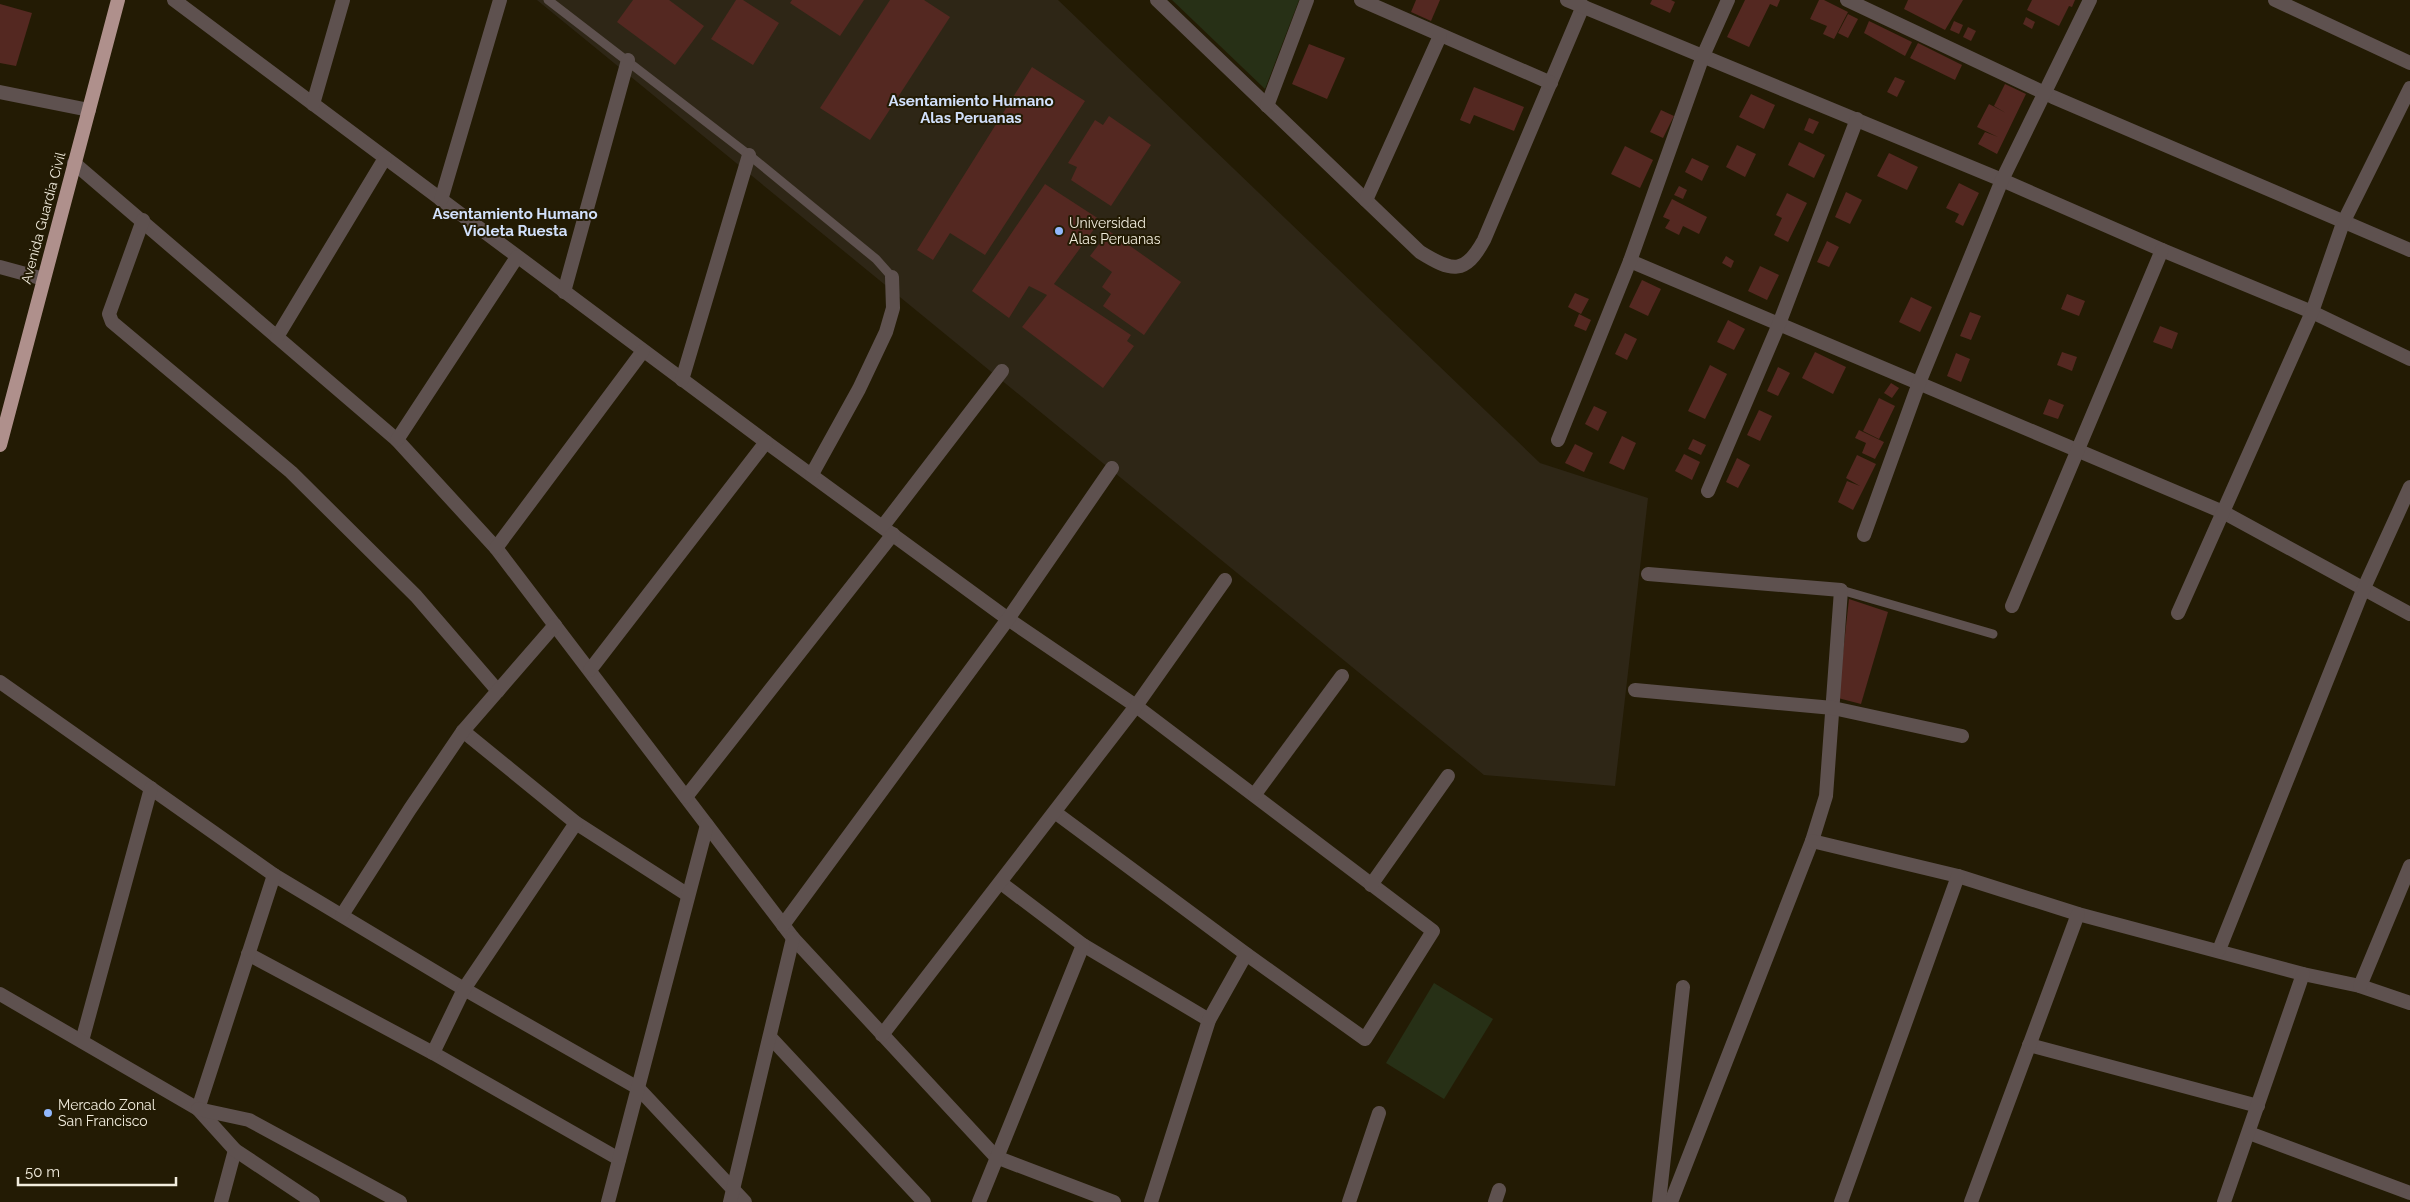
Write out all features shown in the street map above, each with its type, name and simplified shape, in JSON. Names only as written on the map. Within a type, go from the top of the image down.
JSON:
[{"type":"highway","name":"Avenida Guardia Civil","points":[[0,445],[118,0]]},
{"type":"street","points":[[174,0],[766,442],[1008,619],[1136,706],[1255,794],[1433,931],[1365,1039],[1246,954],[1056,813]]},
{"type":"street","points":[[313,104],[343,0]]},
{"type":"street","points":[[441,200],[500,0]]},
{"type":"street","points":[[1157,0],[1420,252],[1446,265],[1466,265],[1476,255],[1484,240],[1583,6]]},
{"type":"street","points":[[1267,106],[1307,0]]},
{"type":"street","points":[[1361,0],[1551,83]]},
{"type":"street","points":[[1567,0],[1857,119],[2312,312],[2410,359]]},
{"type":"street","points":[[1558,440],[1630,261],[1703,56],[1728,0]]},
{"type":"street","points":[[1847,0],[2045,94],[2343,223],[2410,250]]},
{"type":"street","points":[[1864,535],[1919,383],[2002,180],[2090,0]]},
{"type":"street","points":[[2274,0],[2410,63]]},
{"type":"street","points":[[1366,200],[1440,36]]},
{"type":"street","points":[[564,292],[628,60]]},
{"type":"street","points":[[2178,613],[2312,312],[2343,223],[2410,88]]},
{"type":"street","points":[[0,92],[89,110]]},
{"type":"street","points":[[1708,491],[1779,324],[1857,119]]},
{"type":"street","points":[[682,380],[749,155]]},
{"type":"street","points":[[277,337],[385,158]]},
{"type":"street","points":[[74,163],[143,220],[396,440],[496,548],[793,938],[996,1157],[1114,1202]]},
{"type":"street","points":[[143,220],[109,314],[112,322],[290,472],[416,596],[498,691]]},
{"type":"street","points":[[2012,606],[2162,250]]},
{"type":"street","points":[[396,440],[517,257]]},
{"type":"street","points":[[1630,261],[2223,512],[2410,614]]},
{"type":"street","points":[[0,267],[44,279]]},
{"type":"street","points":[[812,474],[859,389],[886,332],[893,308],[892,277]]},
{"type":"street","points":[[496,548],[643,351]]},
{"type":"street","points":[[686,797],[888,530],[1002,371]]},
{"type":"street","points":[[590,670],[766,442]]},
{"type":"street","points":[[783,925],[1008,619],[1112,468]]},
{"type":"street","points":[[2219,950],[2363,590],[2410,487]]},
{"type":"street","points":[[1648,574],[1842,590],[1826,796],[1812,840],[1671,1202]]},
{"type":"street","points":[[882,1035],[1056,813],[1136,706],[1224,580]]},
{"type":"street","points":[[342,915],[410,809],[463,732],[555,625]]},
{"type":"street","points":[[1255,794],[1342,676]]},
{"type":"street","points":[[0,682],[274,875],[464,989],[638,1088],[732,1196],[745,1202]]},
{"type":"street","points":[[1635,690],[1833,708],[1962,736]]},
{"type":"street","points":[[463,732],[576,823],[688,895]]},
{"type":"street","points":[[1371,885],[1448,776]]},
{"type":"street","points":[[82,1042],[151,788]]},
{"type":"street","points":[[433,1053],[464,989],[576,823]]},
{"type":"street","points":[[608,1202],[707,825]]},
{"type":"street","points":[[1812,840],[1958,876],[2078,914],[2219,950],[2303,974],[2360,986],[2410,1003]]},
{"type":"street","points":[[198,1109],[274,875]]},
{"type":"street","points":[[2360,986],[2408,875]]},
{"type":"street","points":[[1841,1202],[1958,876]]},
{"type":"street","points":[[1001,883],[1083,945],[1209,1020]]},
{"type":"street","points":[[1971,1202],[2078,914]]},
{"type":"street","points":[[732,1196],[793,938]]},
{"type":"street","points":[[979,1202],[1083,945]]},
{"type":"street","points":[[248,954],[433,1053],[619,1159]]},
{"type":"street","points":[[1151,1202],[1209,1020],[1246,954]]},
{"type":"street","points":[[2224,1202],[2303,974]]},
{"type":"street","points":[[1659,1202],[1683,987]]},
{"type":"street","points":[[0,994],[198,1109],[249,1120],[400,1202]]},
{"type":"street","points":[[770,1037],[924,1202]]},
{"type":"street","points":[[2029,1045],[2258,1106]]},
{"type":"street","points":[[198,1109],[235,1150],[313,1202]]},
{"type":"street","points":[[1349,1202],[1379,1113]]},
{"type":"street","points":[[2249,1133],[2402,1195]]},
{"type":"street","points":[[221,1202],[235,1150]]},
{"type":"lane","points":[[548,0],[749,155],[876,259],[892,277]]},
{"type":"lane","points":[[1842,590],[1993,634]]},
{"type":"shaded area","name":"Universidad Alas Peruanas","points":[[537,0],[1058,0],[1540,463],[1648,498],[1615,786],[1484,775]]},
{"type":"green space","points":[[1172,0],[1299,0],[1265,89]]},
{"type":"green space","points":[[1434,983],[1493,1019],[1444,1099],[1386,1063]]},
{"type":"building","points":[[633,0],[669,0],[704,26],[675,65],[617,22]]},
{"type":"building","points":[[736,0],[743,0],[779,23],[753,65],[711,39]]},
{"type":"building","points":[[792,0],[864,0],[840,36],[790,3]]},
{"type":"building","points":[[890,0],[924,0],[950,17],[870,140],[820,108]]},
{"type":"building","points":[[1416,0],[1440,0],[1431,21],[1411,12]]},
{"type":"building","points":[[1652,0],[1671,0],[1675,2],[1670,13],[1650,4]]},
{"type":"building","points":[[1745,0],[1780,0],[1777,7],[1770,4],[1749,47],[1727,37]]},
{"type":"building","points":[[1819,0],[1824,0],[1848,12],[1834,39],[1823,34],[1827,26],[1810,19]]},
{"type":"building","points":[[1908,0],[1963,0],[1945,30],[1904,9]]},
{"type":"building","points":[[2032,0],[2075,0],[2072,7],[2069,6],[2059,26],[2027,10]]},
{"type":"building","points":[[0,4],[32,13],[16,66],[0,63]]},
{"type":"building","points":[[1848,14],[1858,19],[1848,38],[1838,33]]},
{"type":"building","points":[[2026,17],[2035,22],[2032,29],[2023,24]]},
{"type":"building","points":[[1869,21],[1912,42],[1905,56],[1864,33]]},
{"type":"building","points":[[1954,21],[1963,25],[1959,34],[1950,30]]},
{"type":"building","points":[[1968,27],[1976,31],[1971,41],[1963,37]]},
{"type":"building","points":[[1918,43],[1962,65],[1955,80],[1910,58]]},
{"type":"building","points":[[1309,44],[1345,58],[1327,99],[1292,84]]},
{"type":"building","points":[[1032,67],[1085,101],[985,255],[950,233],[933,260],[917,250]]},
{"type":"building","points":[[1895,77],[1905,81],[1897,97],[1887,92]]},
{"type":"building","points":[[2005,84],[2026,94],[1997,154],[1978,144],[1985,132],[1998,137],[1977,127],[1989,104],[2006,113],[1994,106]]},
{"type":"building","points":[[1474,87],[1524,107],[1514,131],[1474,115],[1470,124],[1460,120]]},
{"type":"building","points":[[1751,94],[1775,105],[1764,129],[1739,117]]},
{"type":"building","points":[[1661,110],[1674,116],[1663,138],[1650,132]]},
{"type":"building","points":[[1109,116],[1151,145],[1111,206],[1071,180],[1077,167],[1068,163],[1095,120],[1103,125]]},
{"type":"building","points":[[1809,118],[1819,122],[1813,134],[1804,130]]},
{"type":"building","points":[[1799,142],[1825,155],[1814,178],[1788,165]]},
{"type":"building","points":[[1737,145],[1756,154],[1745,177],[1726,167]]},
{"type":"building","points":[[1625,146],[1653,160],[1640,188],[1611,174]]},
{"type":"building","points":[[1889,153],[1918,167],[1907,190],[1877,176]]},
{"type":"building","points":[[1692,158],[1709,166],[1702,181],[1685,172]]},
{"type":"building","points":[[1959,183],[1979,193],[1963,226],[1955,222],[1959,214],[1946,208]]},
{"type":"building","points":[[1045,184],[1102,221],[1099,226],[1097,225],[1054,284],[1131,335],[1127,341],[1134,346],[1103,388],[1022,327],[1047,295],[1029,286],[1009,318],[972,291]]},
{"type":"building","points":[[1679,186],[1687,190],[1683,199],[1674,195]]},
{"type":"building","points":[[1846,192],[1862,200],[1850,224],[1835,217]]},
{"type":"building","points":[[1787,193],[1807,203],[1788,242],[1774,235],[1782,218],[1776,215]]},
{"type":"building","points":[[1672,199],[1707,217],[1699,234],[1683,226],[1679,235],[1665,228],[1670,220],[1663,217]]},
{"type":"building","points":[[1109,231],[1181,282],[1144,335],[1103,306],[1111,294],[1102,287],[1112,272],[1090,256]]},
{"type":"building","points":[[1827,241],[1839,247],[1829,267],[1817,262]]},
{"type":"building","points":[[1726,256],[1734,261],[1731,268],[1722,263]]},
{"type":"building","points":[[1760,266],[1779,275],[1767,300],[1748,291]]},
{"type":"building","points":[[1642,280],[1661,289],[1648,316],[1629,307]]},
{"type":"building","points":[[1575,293],[1589,299],[1581,314],[1568,307]]},
{"type":"building","points":[[2067,294],[2085,301],[2079,316],[2061,309]]},
{"type":"building","points":[[1911,297],[1932,307],[1920,332],[1899,322]]},
{"type":"building","points":[[1970,312],[1981,316],[1971,340],[1960,336]]},
{"type":"building","points":[[1579,314],[1591,320],[1586,331],[1574,326]]},
{"type":"building","points":[[1728,320],[1745,329],[1734,350],[1717,342]]},
{"type":"building","points":[[2160,326],[2178,333],[2172,349],[2153,342]]},
{"type":"building","points":[[1625,333],[1637,339],[1627,360],[1615,354]]},
{"type":"building","points":[[1815,352],[1846,367],[1833,394],[1802,378]]},
{"type":"building","points":[[2062,352],[2077,357],[2072,371],[2057,365]]},
{"type":"building","points":[[1956,353],[1970,359],[1961,382],[1947,376]]},
{"type":"building","points":[[1710,365],[1727,374],[1705,419],[1688,411]]},
{"type":"building","points":[[1778,367],[1790,373],[1778,396],[1767,391]]},
{"type":"building","points":[[1891,383],[1899,388],[1892,398],[1884,393]]},
{"type":"building","points":[[1879,398],[1895,406],[1879,439],[1863,431]]},
{"type":"building","points":[[2049,399],[2064,405],[2058,419],[2043,414]]},
{"type":"building","points":[[1594,406],[1607,412],[1598,431],[1585,424]]},
{"type":"building","points":[[1759,410],[1772,416],[1760,441],[1747,435]]},
{"type":"building","points":[[1859,430],[1884,442],[1875,459],[1862,453],[1866,443],[1855,438]]},
{"type":"building","points":[[1622,436],[1636,443],[1624,470],[1609,463]]},
{"type":"building","points":[[1693,439],[1706,445],[1701,455],[1688,449]]},
{"type":"building","points":[[1575,444],[1593,453],[1584,472],[1565,463]]},
{"type":"building","points":[[1684,454],[1700,462],[1692,480],[1675,471]]},
{"type":"building","points":[[1857,455],[1876,464],[1853,510],[1838,502],[1847,481],[1860,486],[1846,478]]},
{"type":"building","points":[[1737,458],[1750,465],[1738,488],[1726,482]]},
{"type":"building","points":[[1849,599],[1888,612],[1861,704],[1838,698]]},
{"type":"place","name":"Universidad Alas Peruanas","points":[[1059,231]]},
{"type":"place","name":"Mercado Zonal San Francisco","points":[[48,1113]]},
{"type":"district","name":"Asentamiento Humano Alas Peruanas","points":[[971,110]]},
{"type":"district","name":"Asentamiento Humano Violeta Ruesta","points":[[515,222]]}]
